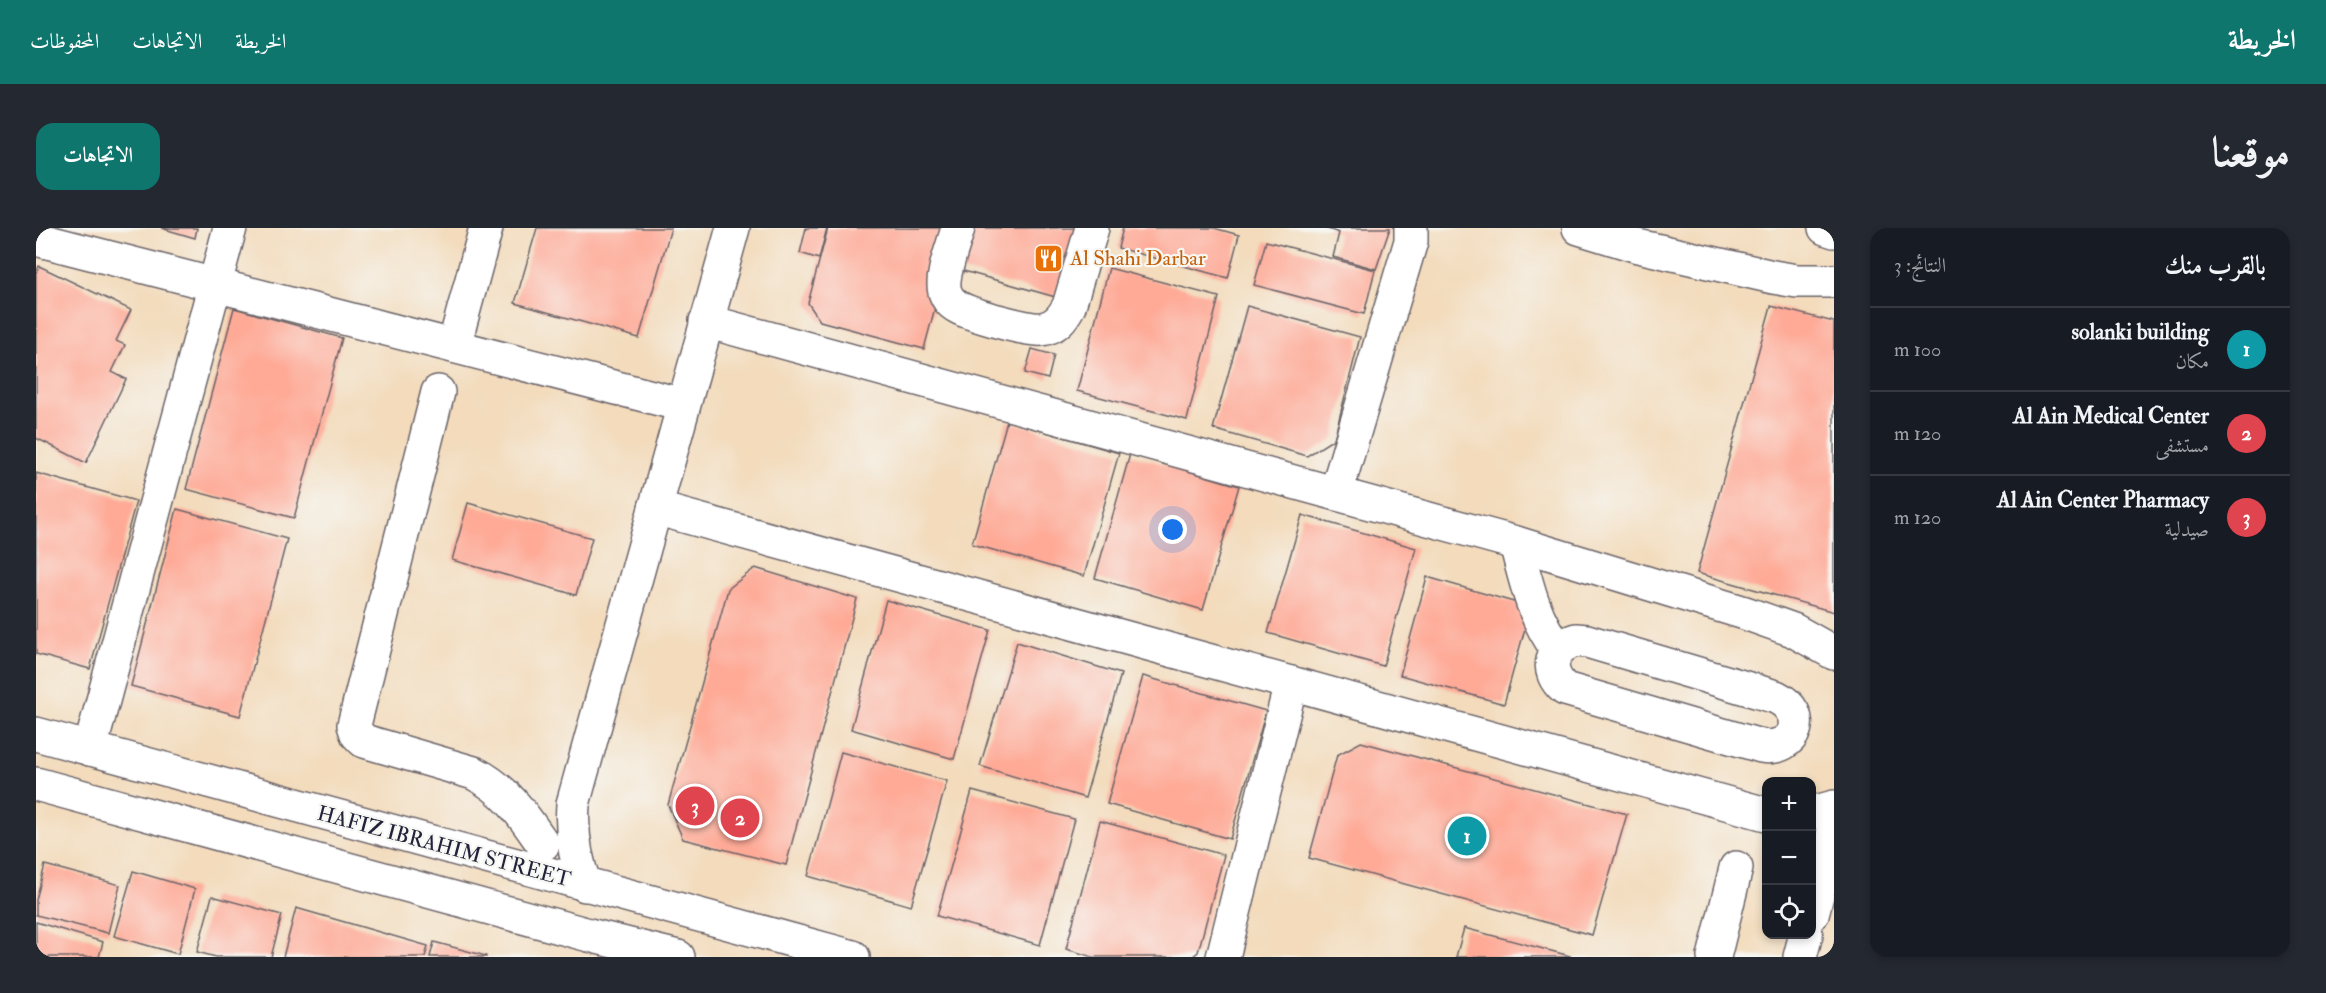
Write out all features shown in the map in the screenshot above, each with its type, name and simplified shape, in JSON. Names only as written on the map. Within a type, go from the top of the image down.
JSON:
[{"type":"street","points":[[90,749],[230,228]]},
{"type":"street","points":[[454,346],[486,228]]},
{"type":"street","points":[[502,862],[516,859],[543,844],[565,819],[573,804],[733,228]]},
{"type":"street","points":[[958,228],[945,278],[944,290],[949,300],[967,312],[1030,329],[1043,329],[1054,325],[1063,316],[1069,306],[1092,228]]},
{"type":"street","points":[[1579,228],[1638,246],[1773,277],[1797,281],[1834,281]]},
{"type":"street","points":[[1825,228],[1834,231]]},
{"type":"street","points":[[1336,493],[1415,232]]},
{"type":"street","points":[[36,239],[683,405]]},
{"type":"street","points":[[706,321],[1516,543],[1744,613],[1793,630],[1834,653]]},
{"type":"street","points":[[438,392],[354,725],[357,734],[364,741],[474,773],[487,779],[517,806],[543,844]]},
{"type":"street","points":[[655,508],[1762,813]]},
{"type":"street","points":[[1516,543],[1532,605],[1558,650]]},
{"type":"street","points":[[1576,640],[1587,641],[1776,697],[1792,709],[1796,719],[1795,730],[1790,739],[1772,748],[1576,694],[1557,682],[1552,672],[1553,660],[1558,650],[1566,643],[1576,640]]},
{"type":"street","points":[[1223,957],[1291,683]]},
{"type":"street","name":"HAFIZ IBRAHIM STREET","points":[[36,734],[853,957]]},
{"type":"street","points":[[36,784],[594,946],[670,956]]},
{"type":"street","points":[[573,804],[573,837],[579,870],[585,885]]},
{"type":"street","points":[[1816,812],[1834,807]]},
{"type":"street","points":[[1815,885],[1818,854],[1834,830]]},
{"type":"street","points":[[1714,957],[1736,868]]},
{"type":"street","points":[[1800,957],[1805,939]]},
{"type":"building","points":[[161,228],[197,228],[195,238]]},
{"type":"building","points":[[537,228],[671,228],[639,338],[515,303]]},
{"type":"building","points":[[806,228],[827,228],[819,259],[800,253]]},
{"type":"building","points":[[828,228],[956,228],[924,349],[820,321],[808,303]]},
{"type":"building","points":[[964,228],[1078,228],[1059,298],[953,268]]},
{"type":"building","points":[[1123,228],[1214,228],[1239,235],[1228,278],[1118,248]]},
{"type":"building","points":[[1325,228],[1390,228],[1376,269],[1333,257],[1339,233]]},
{"type":"building","points":[[1266,241],[1375,270],[1364,314],[1254,285]]},
{"type":"building","points":[[39,266],[131,310],[116,341],[125,345],[112,372],[126,379],[86,463],[36,438],[36,273]]},
{"type":"building","points":[[1109,268],[1219,297],[1187,420],[1077,391]]},
{"type":"building","points":[[1247,306],[1360,337],[1334,439],[1307,456],[1213,429]]},
{"type":"building","points":[[1771,306],[1834,322],[1834,612],[1697,573]]},
{"type":"building","points":[[234,308],[342,338],[294,518],[186,489]]},
{"type":"building","points":[[1032,349],[1054,355],[1048,379],[1025,373]]},
{"type":"building","points":[[1007,421],[1119,453],[1084,576],[972,544]]},
{"type":"building","points":[[1130,454],[1239,486],[1203,610],[1095,578]]},
{"type":"building","points":[[36,473],[136,501],[90,669],[36,654]]},
{"type":"building","points":[[468,503],[592,538],[576,595],[452,560]]},
{"type":"building","points":[[177,509],[287,539],[240,716],[131,686]]},
{"type":"building","points":[[1302,515],[1416,548],[1383,666],[1268,633]]},
{"type":"building","points":[[755,568],[857,599],[786,865],[683,839],[668,805],[728,589]]},
{"type":"building","points":[[1427,577],[1531,607],[1504,704],[1400,675]]},
{"type":"building","points":[[886,600],[990,630],[954,759],[851,729]]},
{"type":"building","points":[[1017,642],[1121,674],[1085,798],[980,766]]},
{"type":"building","points":[[1143,676],[1266,711],[1230,839],[1107,804]]},
{"type":"building","points":[[1361,742],[1627,814],[1592,935],[1309,858],[1337,755]]},
{"type":"building","points":[[841,752],[947,781],[911,906],[808,876]]},
{"type":"building","points":[[972,791],[1074,819],[1040,945],[937,916]]},
{"type":"building","points":[[1100,821],[1224,855],[1198,952],[1192,957],[1093,957],[1066,949]]},
{"type":"building","points":[[45,865],[120,885],[108,933],[36,915],[36,900]]},
{"type":"building","points":[[133,871],[195,889],[178,954],[114,936]]},
{"type":"building","points":[[212,896],[282,915],[271,957],[216,957],[197,952]]},
{"type":"building","points":[[296,908],[428,946],[425,957],[283,957]]},
{"type":"building","points":[[36,922],[103,942],[99,957],[36,957]]},
{"type":"building","points":[[1464,928],[1570,956],[1456,957]]},
{"type":"building","points":[[434,942],[486,956],[486,957],[430,957]]},
{"type":"place","name":"Al Shahi Darbar","points":[[1049,258]]},
{"type":"place","name":"Al Ain Center Pharmacy","points":[[695,806]]},
{"type":"place","name":"Al Ain Medical Center","points":[[740,818]]},
{"type":"place","name":"solanki building","points":[[1467,836]]}]
